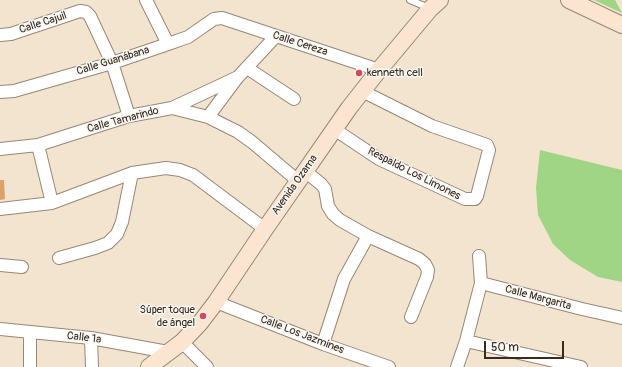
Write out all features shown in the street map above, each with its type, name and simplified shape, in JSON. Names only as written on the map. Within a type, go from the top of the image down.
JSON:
[{"type":"street","points":[[146,0],[168,44]]},
{"type":"street","points":[[569,0],[622,25]]},
{"type":"street","name":"Avenida Ozama","points":[[149,367],[182,342],[200,323],[216,302],[301,176],[362,91],[435,4]]},
{"type":"street","name":"Calle Cajuil","points":[[0,35],[11,34],[80,11],[86,12],[90,16],[112,63]]},
{"type":"street","name":"Calle Guanábana","points":[[0,92],[14,91],[112,63],[188,37],[214,19],[222,18]]},
{"type":"street","name":"Calle Cereza","points":[[222,18],[379,70]]},
{"type":"street","points":[[208,117],[242,72],[276,36]]},
{"type":"street","points":[[112,63],[129,116]]},
{"type":"street","points":[[242,72],[294,99]]},
{"type":"street","points":[[172,108],[242,72]]},
{"type":"street","name":"Respaldo Los Limones","points":[[334,130],[379,158],[465,199],[474,199],[477,196],[489,150],[487,145],[432,126],[362,91]]},
{"type":"street","name":"Calle Tamarindo","points":[[0,149],[38,145],[129,116],[172,108],[208,117],[227,126],[301,176],[321,184],[325,189],[328,206],[333,214],[340,220],[368,236],[419,259],[425,264],[428,270],[427,277],[411,317]]},
{"type":"street","points":[[38,145],[52,203]]},
{"type":"street","points":[[0,209],[52,203],[132,173],[166,168],[180,170],[193,176],[265,229]]},
{"type":"street","points":[[58,258],[108,243],[117,234],[122,222],[132,173]]},
{"type":"street","points":[[323,344],[344,279],[368,236]]},
{"type":"street","points":[[457,367],[466,341],[481,283],[479,256]]},
{"type":"street","points":[[0,265],[22,267]]},
{"type":"street","name":"Calle Margarita","points":[[481,283],[622,318]]},
{"type":"street","name":"Calle Los Jazmines","points":[[216,302],[323,344],[389,367]]},
{"type":"street","name":"Calle 1a","points":[[0,329],[91,338],[168,352]]},
{"type":"street","points":[[30,332],[30,367]]},
{"type":"street","points":[[91,338],[92,367]]},
{"type":"street","points":[[466,341],[581,367]]},
{"type":"street","points":[[182,342],[206,367]]},
{"type":"lane","points":[[410,0],[435,4]]},
{"type":"green space","points":[[594,0],[615,0],[622,13]]},
{"type":"green space","points":[[540,150],[622,170],[622,282],[598,277],[570,260],[553,244],[538,215],[536,188]]},
{"type":"building","points":[[0,180],[4,180],[5,199],[0,200]]},
{"type":"place","name":"kenneth cell","points":[[359,73]]},
{"type":"place","name":"Súper toque de ángel","points":[[203,316]]}]
